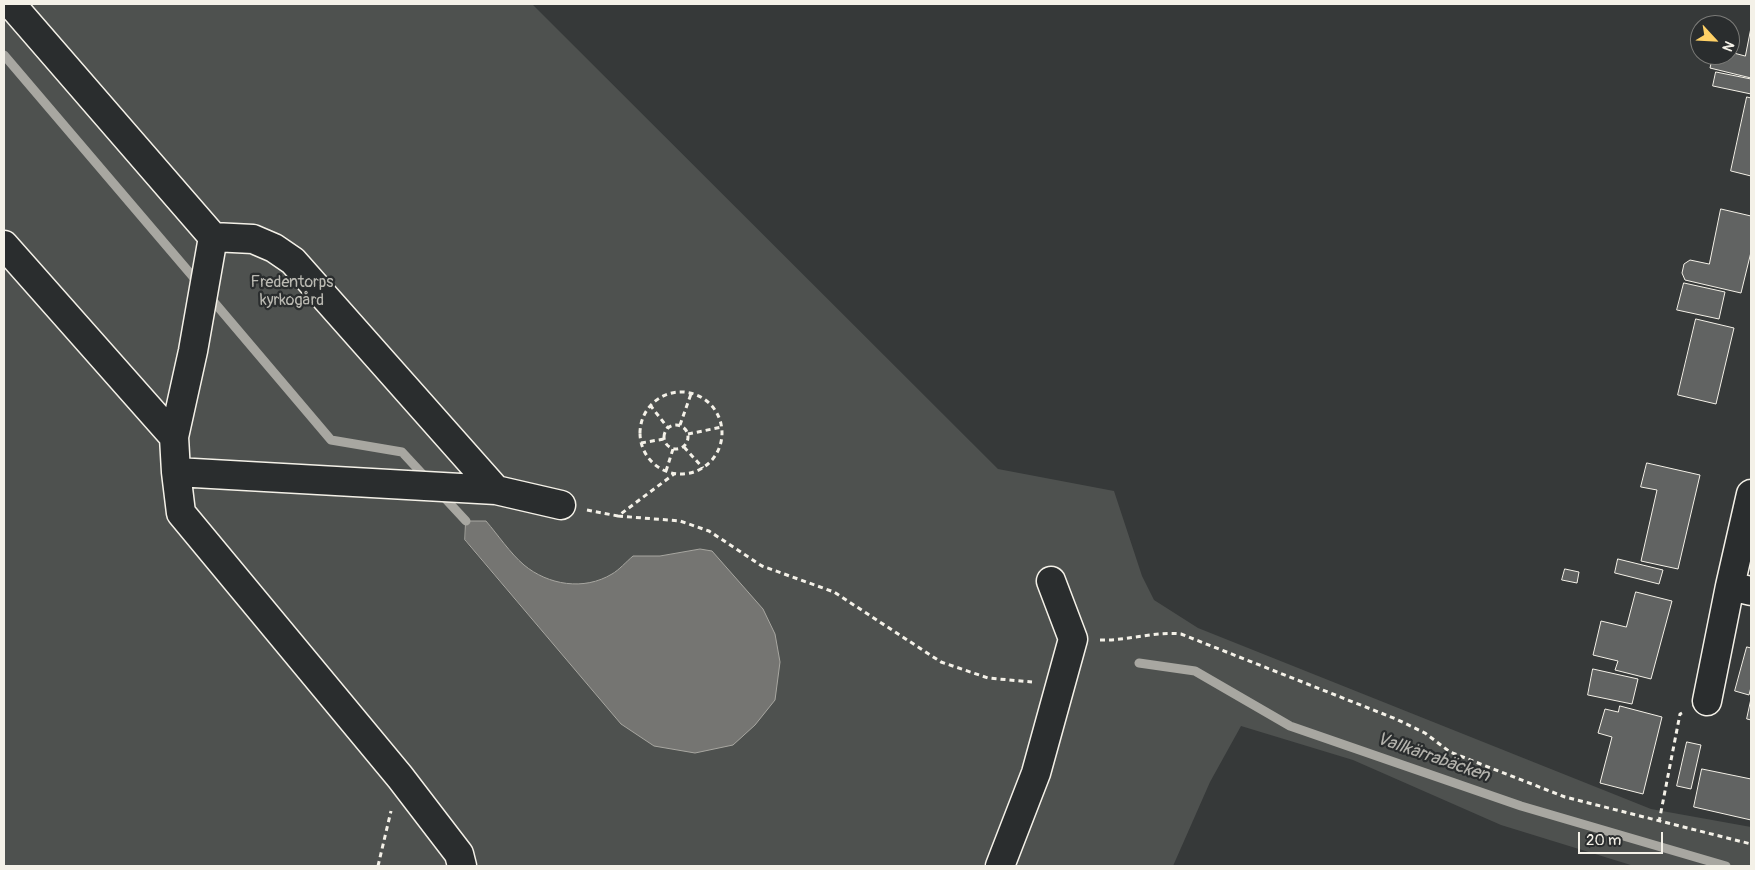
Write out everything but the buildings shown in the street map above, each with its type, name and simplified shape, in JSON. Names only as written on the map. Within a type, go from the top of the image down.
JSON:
[{"type":"street","points":[[11,4],[213,237],[253,239],[274,248],[293,260],[496,490]]},
{"type":"street","points":[[213,237],[194,351],[174,437],[176,472],[182,513],[400,777],[459,854],[462,866]]},
{"type":"street","points":[[4,245],[174,437]]},
{"type":"street","points":[[176,472],[453,486],[496,490],[561,505]]},
{"type":"street","points":[[1707,701],[1740,588],[1751,494]]},
{"type":"street","points":[[1000,866],[1036,773],[1073,640],[1052,581]]},
{"type":"path","points":[[675,392],[702,397],[712,404],[719,415],[722,427],[722,439],[712,460],[703,468],[694,472],[675,474],[655,465],[646,455],[641,443],[640,430],[643,416],[650,405],[662,396],[675,392]]},
{"type":"path","points":[[680,425],[691,394]]},
{"type":"path","points":[[650,405],[668,428]]},
{"type":"path","points":[[680,425],[685,429],[688,434],[688,441],[684,447],[673,449],[667,446],[664,435],[668,428],[680,425]]},
{"type":"path","points":[[688,434],[722,427]]},
{"type":"path","points":[[641,443],[664,439]]},
{"type":"path","points":[[684,447],[703,468]]},
{"type":"path","points":[[666,471],[673,449]]},
{"type":"path","points":[[618,516],[675,474]]},
{"type":"path","points":[[561,505],[618,516],[680,521],[709,531],[762,566],[834,592],[941,662],[988,678],[1060,684]]},
{"type":"path","points":[[1073,640],[1114,641],[1165,632],[1181,634],[1396,719],[1425,733],[1450,752],[1565,797],[1751,844]]},
{"type":"path","points":[[1659,822],[1680,714],[1707,701]]},
{"type":"path","points":[[378,866],[400,777]]},
{"type":"green space","name":"Fredentorps kyrkogård","points":[[4,4],[532,4],[998,469],[1114,491],[1142,576],[1154,600],[1198,628],[1651,809],[1751,827],[1751,866],[1634,866],[1501,825],[1353,760],[1241,726],[1210,782],[1173,866],[4,866]],"holes":[[[486,521],[524,565],[544,577],[567,583],[590,583],[601,579],[615,572],[633,556],[660,556],[700,549],[654,746],[621,724],[465,541],[466,522]]]},
{"type":"shaded area","points":[[466,521],[486,521],[524,565],[544,577],[566,583],[590,583],[601,579],[615,572],[633,556],[660,556],[700,549],[712,551],[763,609],[775,634],[780,662],[775,700],[755,725],[733,745],[695,753],[654,746],[621,724],[465,540]]},
{"type":"waterway","points":[[4,55],[200,285]]},
{"type":"waterway","points":[[208,295],[331,440],[402,452],[428,480]]},
{"type":"waterway","points":[[440,493],[466,521]]},
{"type":"waterway","name":"Vallkärrabäcken","points":[[1139,663],[1195,671],[1290,726],[1521,806],[1726,866]]}]
